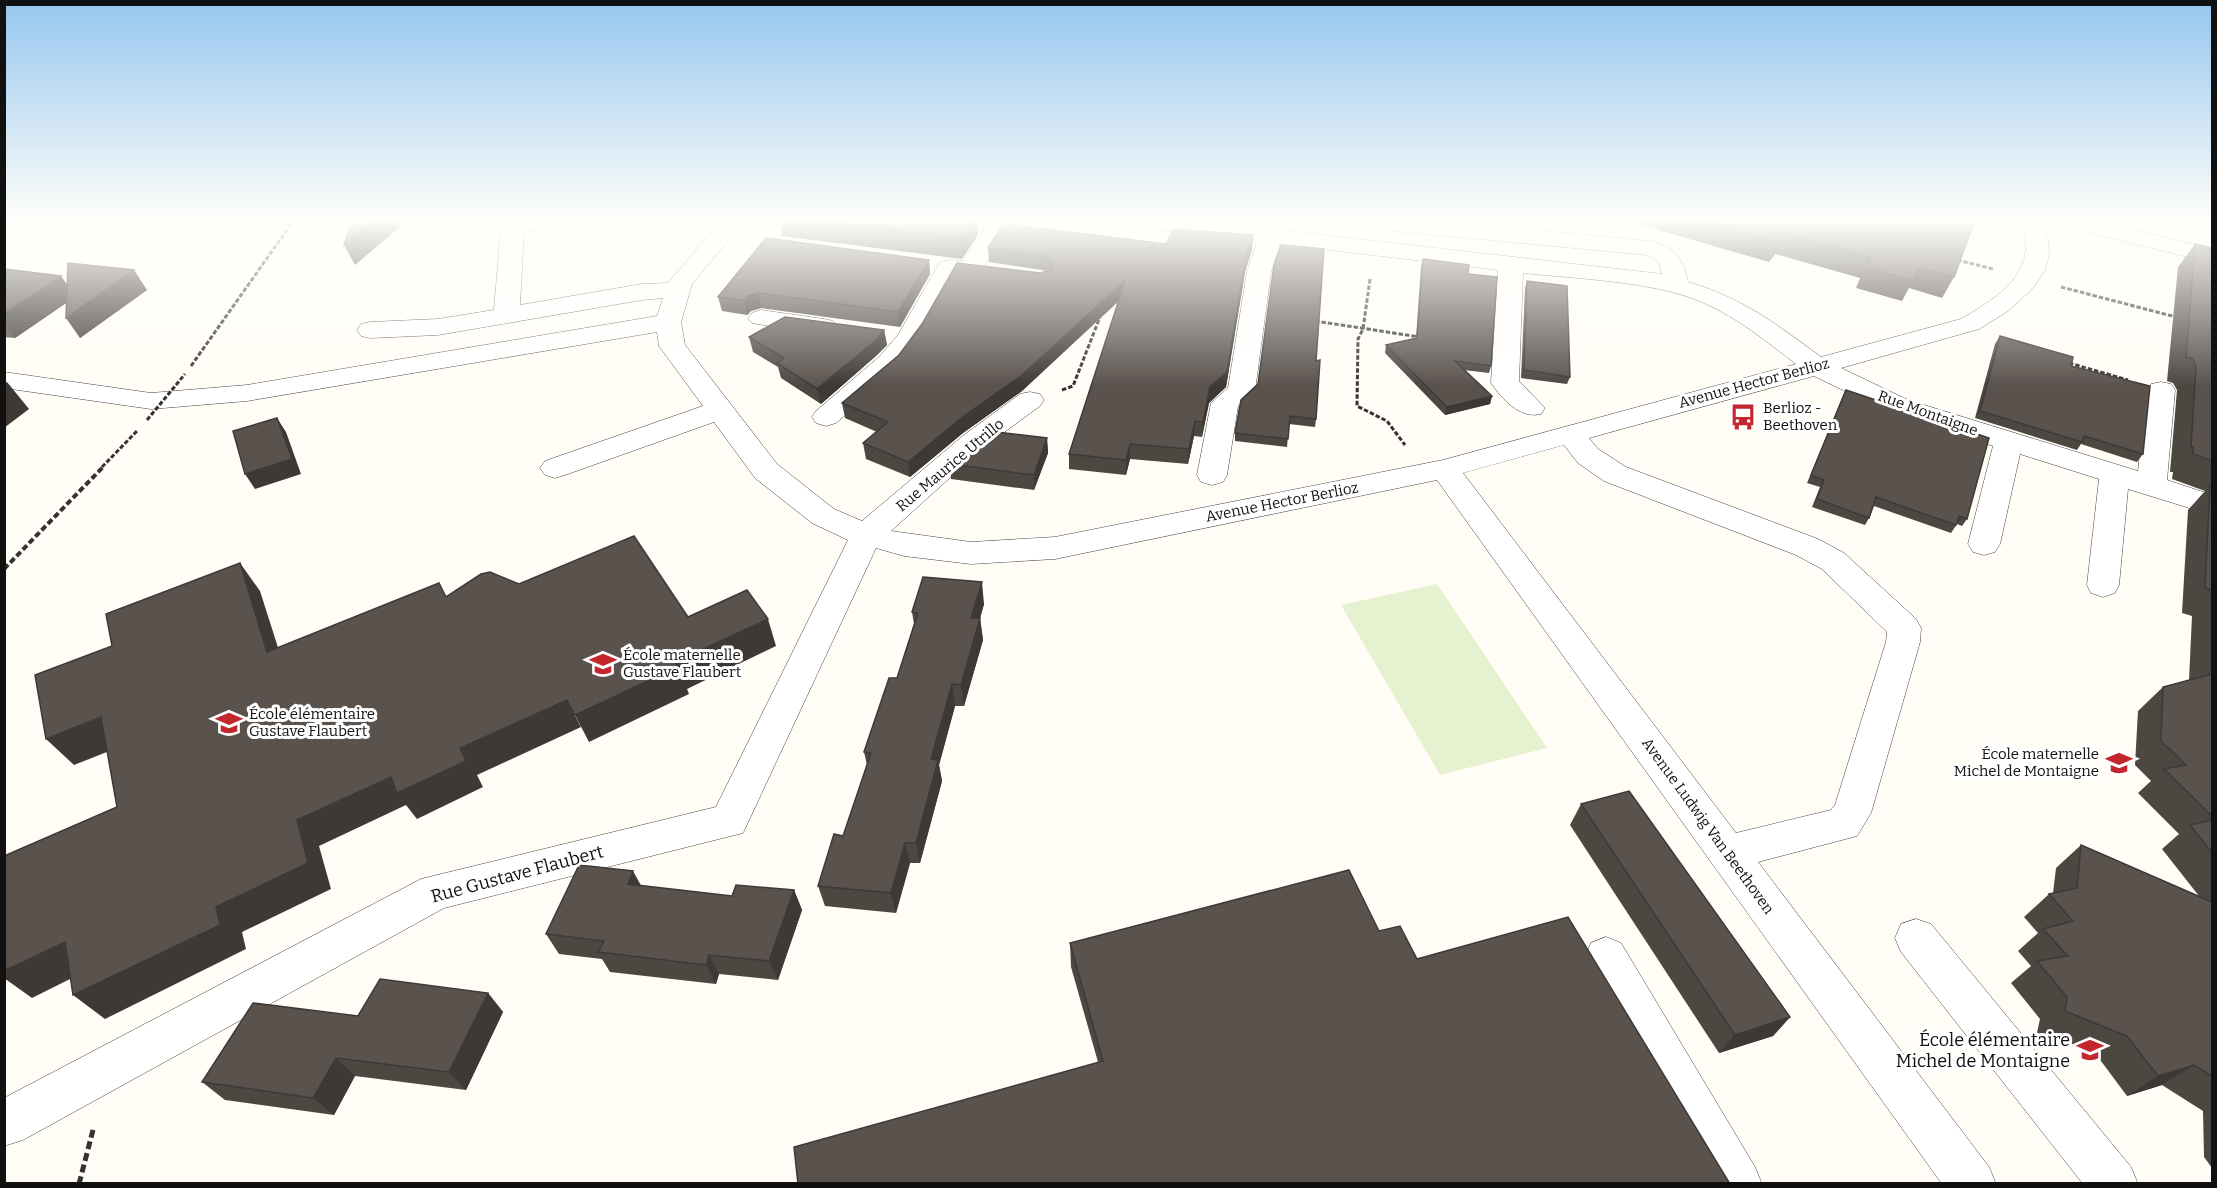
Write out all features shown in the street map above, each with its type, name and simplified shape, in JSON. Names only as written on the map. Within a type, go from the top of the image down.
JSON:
[{"type":"street","points":[[506,316],[508,275]]},
{"type":"street","points":[[4,380],[149,410],[668,322],[680,283],[686,275]]},
{"type":"street","points":[[826,417],[889,363],[898,337],[942,275]]},
{"type":"street","points":[[1212,475],[1225,403],[1240,391],[1259,275]]},
{"type":"street","points":[[1510,275],[1505,383],[1531,408]]},
{"type":"street","name":"Rue Montaigne","points":[[1611,275],[1664,282],[1712,297],[1753,319],[1816,366],[1898,406],[2212,505]]},
{"type":"street","points":[[1674,275],[1677,286]]},
{"type":"street","name":"Avenue Hector Berlioz","points":[[668,322],[672,346],[766,471],[823,516],[866,535],[904,545],[970,553],[1055,548],[1435,471],[1970,324],[1998,308],[2029,278]]},
{"type":"street","points":[[370,330],[438,327],[642,292],[678,290]]},
{"type":"street","points":[[761,318],[852,331]]},
{"type":"street","points":[[2151,486],[2161,390]]},
{"type":"street","name":"Rue Maurice Utrillo","points":[[866,535],[974,441],[1030,400]]},
{"type":"street","points":[[555,468],[720,410]]},
{"type":"street","points":[[1570,434],[1588,456],[1615,474],[1807,547],[1833,561],[1904,628],[1903,642],[1852,813],[1843,824],[1727,853]]},
{"type":"street","points":[[1984,544],[2009,441]]},
{"type":"street","name":"Avenue Ludwig Van Beethoven","points":[[1435,471],[1727,853],[1972,1184]]},
{"type":"street","points":[[2103,585],[2115,475]]},
{"type":"street","name":"Rue Gustave Flaubert","points":[[6,1123],[435,892],[729,821],[866,535]]},
{"type":"street","points":[[1916,938],[2114,1184]]},
{"type":"street","points":[[1606,957],[1738,1184]]},
{"type":"path","points":[[4,569],[149,410],[185,374],[255,275]]},
{"type":"path","points":[[1371,275],[1363,329],[1358,339],[1357,406],[1387,421],[1435,471]]},
{"type":"path","points":[[2019,275],[2178,317]]},
{"type":"path","points":[[1030,400],[1073,386],[1103,309]]},
{"type":"path","points":[[1254,315],[1349,324],[1363,329],[1429,339]]},
{"type":"path","points":[[2063,361],[2161,390]]},
{"type":"green space","points":[[1437,584],[1547,748],[1440,775],[1341,605]]},
{"type":"building","points":[[4,275],[61,276],[4,314]]},
{"type":"building","points":[[68,275],[126,275],[66,318]]},
{"type":"building","points":[[736,275],[920,275],[898,312],[758,293],[748,296],[744,301],[718,297]]},
{"type":"building","points":[[950,275],[1243,275],[1227,372],[1210,387],[1203,422],[1195,421],[1189,449],[1130,444],[1126,460],[1069,454],[1125,281],[1021,376],[961,418],[908,462],[863,443],[888,422],[842,403],[899,355],[922,324]]},
{"type":"building","points":[[1273,275],[1322,275],[1316,361],[1320,360],[1316,419],[1290,416],[1288,439],[1235,433],[1241,400],[1258,384]]},
{"type":"building","points":[[1422,275],[1497,277],[1491,366],[1455,361],[1492,396],[1447,407],[1386,345],[1417,338]]},
{"type":"building","points":[[1894,275],[1916,275],[1913,281]]},
{"type":"building","points":[[2192,275],[2212,275],[2212,461],[2193,454],[2193,447],[2191,447],[2196,366],[2192,358],[2186,357]]},
{"type":"building","points":[[1527,281],[1567,286],[1570,377],[1524,370]]},
{"type":"building","points":[[785,317],[884,330],[875,341],[817,389],[777,363],[784,358],[749,337]]},
{"type":"building","points":[[2000,336],[2073,357],[2071,366],[2150,386],[2143,454],[2084,436],[2082,442],[1980,411]]},
{"type":"building","points":[[1846,390],[1989,438],[1967,519],[1959,516],[1956,525],[1876,497],[1869,518],[1817,499],[1824,480],[1811,475]]},
{"type":"building","points":[[277,418],[292,459],[245,474],[233,431]]},
{"type":"building","points":[[988,431],[1047,438],[1034,475],[950,464]]},
{"type":"building","points":[[2210,485],[2212,486],[2212,590],[2205,588]]},
{"type":"building","points":[[634,536],[688,617],[747,590],[768,619],[675,662],[678,667],[575,715],[567,700],[460,748],[466,761],[397,793],[391,777],[297,820],[308,863],[216,907],[220,925],[73,995],[65,942],[4,971],[4,856],[117,807],[101,717],[46,739],[35,675],[112,646],[106,614],[240,563],[267,652],[439,583],[446,597],[481,574],[490,572],[519,584]]},
{"type":"building","points":[[923,577],[982,582],[971,618],[980,618],[961,685],[952,684],[931,759],[938,760],[916,843],[905,843],[891,893],[818,886],[834,834],[843,836],[871,753],[864,752],[889,678],[897,678],[918,613],[912,612]]},
{"type":"building","points":[[2212,674],[2212,816],[2164,769],[2186,765],[2161,741],[2163,687]]},
{"type":"building","points":[[1629,791],[1790,1017],[1735,1035],[1581,804]]},
{"type":"building","points":[[2212,820],[2212,853],[2190,825]]},
{"type":"building","points":[[2081,845],[2212,902],[2212,1076],[2194,1065],[2158,1076],[2127,1036],[2065,1011],[2067,997],[2037,961],[2068,956],[2043,929],[2073,921],[2049,894],[2077,888]]},
{"type":"building","points":[[579,865],[633,871],[628,884],[732,896],[736,885],[794,890],[769,961],[709,955],[706,965],[598,952],[604,941],[546,934]]},
{"type":"building","points":[[1349,870],[1379,931],[1400,926],[1417,959],[1568,917],[1730,1184],[798,1184],[794,1147],[1103,1061],[1070,943]]},
{"type":"building","points":[[380,979],[488,993],[449,1072],[336,1058],[313,1098],[202,1082],[253,1003],[358,1016]]},
{"type":"place","name":"Berlioz - Beethoven","points":[[1743,417]]},
{"type":"place","name":"École maternelle Gustave Flaubert","points":[[603,664]]},
{"type":"place","name":"École élémentaire Gustave Flaubert","points":[[229,723]]},
{"type":"place","name":"École maternelle Michel de Montaigne","points":[[2119,763]]},
{"type":"place","name":"École élémentaire Michel de Montaigne","points":[[2090,1050]]}]
